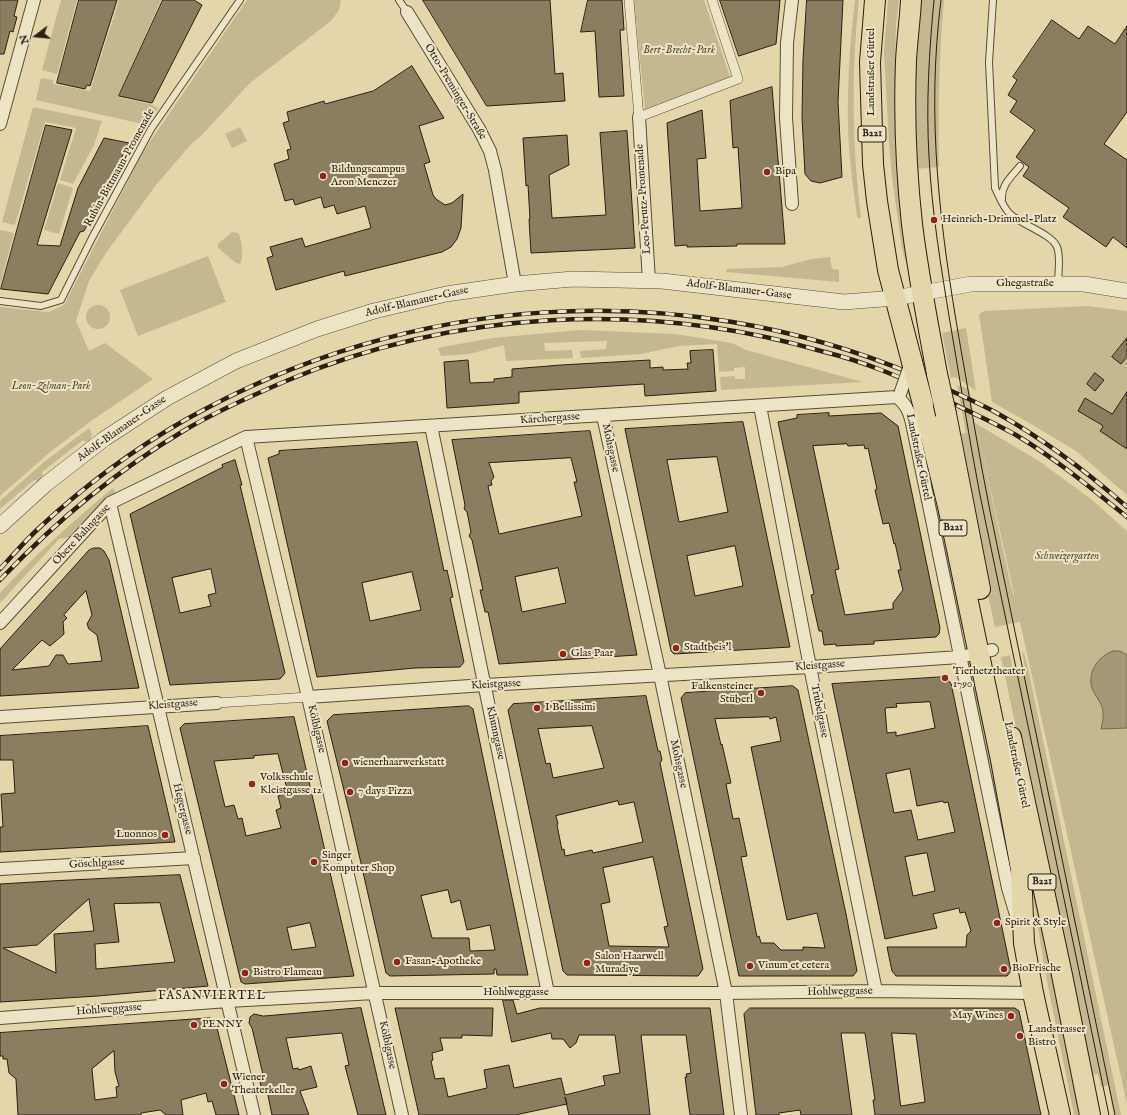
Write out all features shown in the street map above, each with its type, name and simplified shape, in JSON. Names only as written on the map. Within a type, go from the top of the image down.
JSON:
[{"type":"main road","name":"Landstraßer Gürtel","points":[[875,0],[870,62],[876,201],[882,239],[895,298]]},
{"type":"main road","name":"B221","points":[[911,0],[906,60],[905,116],[912,224],[923,293]]},
{"type":"main road","name":"Landstraßer Gürtel","points":[[923,293],[937,374],[946,414],[986,651],[1001,760],[1021,869],[1024,943],[1033,993],[1060,1115]]},
{"type":"main road","name":"B221","points":[[895,298],[912,362]]},
{"type":"main road","name":"Landstraßer Gürtel","points":[[912,362],[986,651],[1062,975],[1090,1115]]},
{"type":"street","points":[[0,124],[2,105],[34,0]]},
{"type":"street","points":[[629,0],[638,117],[738,80],[712,0]]},
{"type":"street","points":[[792,0],[787,43],[786,118],[792,204]]},
{"type":"street","name":"Otto-Preminger-Straße","points":[[406,12],[479,129],[490,151],[496,170],[515,284]]},
{"type":"street","name":"Leo-Perutz-Promenade","points":[[638,117],[649,281]]},
{"type":"street","name":"Adolf-Blamauer-Gasse","points":[[0,526],[46,484],[104,439],[167,398],[236,361],[317,329],[374,311],[446,294],[515,284],[573,279],[662,281],[844,302],[895,298]]},
{"type":"street","name":"Ghegastraße","points":[[923,293],[971,284],[1084,284],[1127,291]]},
{"type":"street","points":[[895,298],[923,293]]},
{"type":"street","points":[[899,395],[912,362]]},
{"type":"street","name":"Kärchergasse","points":[[246,437],[760,406],[899,395]]},
{"type":"street","name":"Landstraßer Gürtel","points":[[899,395],[909,410],[912,422],[1008,888],[1024,943]]},
{"type":"street","name":"Trubelgasse","points":[[760,406],[810,667],[876,991]]},
{"type":"street","name":"Mohsgasse","points":[[603,416],[660,675],[726,993],[741,1115]]},
{"type":"street","name":"Khunngasse","points":[[431,426],[548,993]]},
{"type":"street","name":"Obere Bahngasse","points":[[0,624],[110,503],[246,437]]},
{"type":"street","name":"Kölblgasse","points":[[246,437],[308,697],[402,1115]]},
{"type":"street","name":"Hegergasse","points":[[110,503],[254,1115]]},
{"type":"street","name":"Kleistgasse","points":[[0,717],[485,685],[960,657],[986,651]]},
{"type":"street","name":"Göschlgasse","points":[[0,869],[194,858]]},
{"type":"street","name":"Hohlweggasse","points":[[0,1018],[228,1001],[375,993],[726,993],[876,991],[1033,993]]},
{"type":"lane","name":"Rubin-Bittmann-Promenade","points":[[0,302],[41,306],[61,300],[92,238],[151,129],[240,0]]},
{"type":"lane","name":"Otto-Preminger-Straße","points":[[399,0],[406,12]]},
{"type":"lane","points":[[993,0],[990,25],[989,62],[995,188],[1009,214],[1053,240],[1058,249],[1058,284]]},
{"type":"lane","points":[[1002,202],[1001,192],[1004,185],[1020,166]]},
{"type":"green space","points":[[61,0],[77,0],[57,74],[42,70]]},
{"type":"green space","points":[[119,0],[161,0],[118,97],[150,104],[158,108],[147,125],[36,100],[41,78],[53,80],[53,84],[90,91]]},
{"type":"green space","name":"Leon-Zelman-Park","points":[[247,0],[341,0],[339,10],[331,21],[250,83],[202,135],[192,143],[156,185],[106,253],[89,281],[76,321],[89,351],[105,343],[153,379],[91,421],[49,453],[0,496],[0,307],[49,312],[64,305],[143,152]]},
{"type":"green space","name":"Bert-Brecht-Park","points":[[634,0],[704,0],[730,77],[645,109]]},
{"type":"green space","points":[[855,0],[859,0],[856,27],[854,136],[861,218],[858,218],[857,216],[848,131],[849,74]]},
{"type":"green space","points":[[888,0],[899,0],[896,25],[895,66],[907,260],[905,260],[902,249],[889,143],[884,53]]},
{"type":"green space","points":[[920,0],[944,0],[939,84],[939,167],[914,169],[914,85]]},
{"type":"green space","points":[[33,107],[102,121],[94,145],[73,184],[60,180],[76,128],[45,122],[15,225],[2,222]]},
{"type":"green space","points":[[240,127],[247,141],[232,148],[225,134]]},
{"type":"green space","points":[[58,183],[73,188],[59,234],[44,230]]},
{"type":"green space","points":[[0,230],[14,233],[0,286]]},
{"type":"green space","points":[[232,232],[238,233],[241,239],[242,254],[240,264],[236,263],[218,248],[218,244]]},
{"type":"green space","points":[[208,256],[226,302],[138,336],[120,290]]},
{"type":"green space","points":[[830,257],[832,269],[839,270],[839,282],[726,272],[727,269],[782,267],[811,259]]},
{"type":"green space","points":[[98,305],[103,306],[109,312],[109,322],[103,328],[98,329],[93,328],[87,322],[86,317],[87,312],[93,306]]},
{"type":"green space","points":[[1087,306],[1127,311],[1127,495],[1076,451],[992,402],[979,314],[984,311]]},
{"type":"green space","points":[[966,328],[976,391],[956,377],[951,378],[942,333]]},
{"type":"green space","points":[[581,330],[675,334],[732,343],[746,350],[863,382],[721,390],[720,377],[735,376],[735,379],[745,379],[745,367],[734,368],[734,371],[719,372],[717,344],[679,346],[641,354],[581,358],[580,351],[606,349],[607,341],[544,343],[545,351],[572,350],[573,358],[506,361],[504,345],[469,354],[441,356],[438,348],[492,338]]},
{"type":"green space","points":[[909,383],[967,628],[960,630],[915,413],[907,391]]},
{"type":"green space","name":"Schweizergarten","points":[[957,385],[969,389],[975,423],[1039,461],[1091,499],[1127,531],[1127,1104],[1020,622],[995,627],[967,483],[961,434],[966,433]],"holes":[[[976,424],[1015,599],[1010,582]]]},
{"type":"green space","points":[[89,428],[92,434],[89,441],[85,442],[83,440],[42,472],[43,476],[38,481],[34,480],[0,509],[0,501],[44,462]]},
{"type":"green space","points":[[113,488],[117,495],[71,537],[59,539],[0,603],[0,593],[13,579],[83,513]]},
{"type":"green space","points":[[1022,652],[1024,653],[1028,668],[1121,1115],[1114,1115],[1108,1085],[1101,1087],[1098,1074],[1091,1075],[1010,700],[1001,657],[1010,655],[1013,670],[1025,668]]},
{"type":"green space","points":[[973,662],[987,719],[1014,891],[968,666],[969,663]]},
{"type":"green space","points":[[1035,888],[1083,1115],[1074,1115],[1045,971],[1032,889]]},
{"type":"shaded area","points":[[1113,651],[1120,651],[1127,655],[1127,728],[1101,729],[1103,710],[1092,688],[1091,676],[1095,665],[1099,660],[1103,656]]},
{"type":"building","points":[[0,0],[18,0],[14,16],[17,17],[13,32],[10,31],[4,54],[0,54]]},
{"type":"building","points":[[79,0],[117,0],[90,86],[87,85],[85,89],[57,83]]},
{"type":"building","points":[[163,0],[194,0],[202,5],[152,103],[119,96]]},
{"type":"building","points":[[423,0],[550,0],[555,74],[563,73],[565,101],[487,106]]},
{"type":"building","points":[[588,0],[622,0],[624,30],[620,30],[624,96],[599,97],[595,31],[581,32]]},
{"type":"building","points":[[720,0],[780,0],[776,44],[739,56]]},
{"type":"building","points":[[807,0],[843,0],[838,102],[842,177],[820,183],[811,181],[805,174],[802,117],[803,60]]},
{"type":"building","points":[[1052,20],[1079,39],[1088,26],[1115,44],[1127,26],[1127,112],[1104,144],[1127,160],[1127,248],[1113,237],[1106,247],[1063,217],[1069,208],[1023,176],[1029,167],[1016,157],[1035,130],[1010,112],[1017,101],[1008,95],[1017,80],[1013,77]]},
{"type":"building","points":[[412,66],[444,118],[419,126],[430,162],[424,164],[433,195],[445,205],[452,203],[463,194],[461,228],[457,239],[451,247],[442,252],[345,276],[344,271],[276,290],[267,258],[273,256],[270,247],[302,238],[305,247],[371,228],[365,206],[337,214],[334,205],[324,208],[321,197],[295,205],[293,199],[285,201],[274,164],[289,159],[287,150],[291,149],[283,123],[289,121],[287,112],[324,101],[325,104],[373,91]]},
{"type":"building","points":[[772,87],[785,244],[737,244],[737,246],[687,247],[687,245],[675,246],[667,123],[702,110],[706,158],[697,159],[700,211],[742,208],[738,147],[733,148],[730,101]]},
{"type":"building","points":[[46,125],[72,130],[37,245],[60,246],[78,188],[104,138],[129,143],[84,231],[80,232],[48,294],[1,289]]},
{"type":"building","points":[[627,131],[635,248],[531,253],[528,185],[526,186],[523,138],[567,135],[569,165],[549,175],[552,218],[606,215],[600,133]]},
{"type":"building","points":[[1127,338],[1127,357],[1121,364],[1112,357]]},
{"type":"building","points":[[713,350],[716,391],[645,396],[644,384],[519,392],[519,403],[447,408],[444,362],[468,360],[470,383],[494,382],[494,379],[512,377],[512,369],[561,365],[650,360],[650,368],[663,367],[663,370],[688,369],[687,363],[691,363],[690,351]]},
{"type":"building","points":[[1095,373],[1104,380],[1095,391],[1087,384]]},
{"type":"building","points":[[1127,392],[1127,449],[1100,431],[1103,427],[1102,425],[1078,411],[1085,398],[1112,414]]},
{"type":"building","points":[[829,413],[829,416],[881,413],[898,426],[940,628],[939,634],[936,637],[874,641],[874,644],[836,646],[836,644],[824,645],[822,631],[819,631],[811,595],[814,594],[778,422],[797,418],[797,415]],"holes":[[[847,444],[848,446],[864,445],[865,449],[868,448],[877,489],[875,490],[883,524],[889,523],[894,544],[895,543],[901,570],[898,570],[903,590],[893,603],[893,609],[845,615],[835,570],[839,569],[813,446]]]},
{"type":"building","points":[[743,422],[790,647],[674,654],[671,651],[625,429]],"holes":[[[717,457],[728,512],[679,522],[667,460]],[[735,546],[743,586],[695,596],[687,556]]]},
{"type":"building","points":[[590,431],[637,655],[499,664],[488,612],[485,612],[480,590],[483,590],[472,540],[469,536],[471,532],[467,512],[464,509],[465,505],[452,440]],"holes":[[[571,458],[577,482],[574,482],[582,516],[499,534],[488,486],[492,485],[491,481],[494,477],[489,463]],[[558,568],[566,603],[522,612],[515,577]]]},
{"type":"building","points":[[417,442],[444,571],[447,570],[453,597],[450,598],[464,662],[460,667],[415,668],[317,677],[268,458],[279,454],[279,451]],"holes":[[[412,572],[421,610],[370,621],[362,583]]]},
{"type":"building","points":[[235,460],[285,673],[280,679],[170,685],[130,514],[223,467],[222,465]],"holes":[[[211,569],[216,593],[208,595],[211,606],[180,613],[172,578]]]},
{"type":"building","points":[[100,548],[104,551],[109,560],[139,688],[0,696],[0,649],[89,550]],"holes":[[[86,591],[92,615],[87,624],[89,629],[97,635],[102,661],[68,664],[63,655],[56,655],[49,666],[12,670],[42,640],[50,646],[64,634],[63,622],[67,618],[64,615]]]},
{"type":"building","points":[[943,677],[951,683],[1011,971],[1007,976],[896,976],[892,971],[887,947],[966,947],[967,935],[971,931],[965,912],[960,913],[959,908],[933,914],[937,928],[885,939],[832,684]],"holes":[[[930,702],[935,728],[896,736],[896,732],[887,733],[885,708],[897,707],[896,704]],[[910,769],[917,806],[943,801],[944,803],[948,802],[955,832],[918,840],[911,810],[894,813],[886,774]],[[927,853],[935,891],[913,896],[905,857]]]},
{"type":"building","points":[[793,686],[798,690],[857,971],[853,976],[739,976],[681,698],[685,693]],"holes":[[[769,717],[770,719],[776,717],[781,741],[751,747],[787,920],[817,913],[825,948],[803,947],[803,950],[781,950],[774,943],[761,943],[759,936],[757,937],[741,857],[747,856],[739,818],[733,819],[726,784],[731,783],[715,719]]]},
{"type":"building","points":[[646,696],[658,751],[660,751],[662,760],[660,763],[703,969],[698,976],[567,975],[563,971],[508,710],[513,704]],"holes":[[[592,726],[604,768],[553,778],[550,763],[546,764],[538,729]],[[618,801],[619,805],[634,802],[643,842],[593,853],[592,850],[565,856],[564,849],[562,850],[556,816]],[[653,857],[668,926],[664,927],[669,947],[609,946],[601,904],[610,902],[603,868]]]},
{"type":"building","points":[[469,706],[473,709],[528,975],[497,975],[496,969],[494,969],[494,974],[390,976],[386,973],[327,721],[333,715]],"holes":[[[448,890],[451,903],[460,900],[467,930],[490,925],[495,950],[470,951],[469,938],[432,938],[421,896]]]},
{"type":"building","points":[[294,717],[354,976],[245,984],[241,982],[180,728],[184,724]],"holes":[[[278,754],[288,793],[278,796],[281,808],[276,810],[281,828],[246,836],[242,818],[238,819],[234,805],[225,807],[214,761],[254,758],[254,756]],[[310,923],[316,947],[292,950],[287,928]]]},
{"type":"building","points":[[148,726],[175,842],[0,852],[0,827],[3,827],[1,794],[15,793],[13,760],[0,760],[0,736]]},
{"type":"building","points":[[180,875],[208,986],[98,996],[0,1002],[0,884]],"holes":[[[89,899],[94,931],[54,934],[56,973],[3,948],[37,945]],[[160,903],[175,962],[96,969],[95,944],[119,942],[114,904]]]},
{"type":"building","points":[[503,1000],[513,1000],[517,1014],[540,1008],[710,1008],[724,1115],[690,1115],[685,1077],[687,1077],[686,1074],[691,1073],[686,1035],[641,1035],[650,1115],[569,1115],[567,1104],[515,1115],[419,1115],[395,1008],[493,1008],[492,1036],[462,1035],[462,1038],[440,1038],[443,1050],[432,1053],[433,1060],[431,1061],[435,1079],[444,1078],[448,1097],[487,1088],[484,1070],[509,1065],[514,1088],[561,1078],[565,1095],[605,1085],[603,1076],[620,1073],[615,1035],[579,1035],[576,1043],[570,1048],[563,1039],[552,1039],[551,1033],[512,1042]]},
{"type":"building","points":[[361,1008],[386,1115],[358,1115],[345,1066],[349,1065],[342,1033],[286,1038],[293,1069],[298,1068],[299,1070],[311,1066],[317,1087],[300,1091],[309,1115],[272,1115],[267,1091],[262,1090],[260,1082],[264,1079],[252,1028],[249,1023],[250,1017],[254,1014],[263,1016]]},
{"type":"building","points":[[750,1008],[1015,1008],[1019,1011],[1041,1115],[875,1115],[873,1100],[875,1100],[865,1033],[841,1033],[852,1115],[801,1115],[800,1110],[779,1113],[779,1115],[756,1115],[744,1014]],"holes":[[[892,1033],[916,1034],[925,1102],[901,1106]]]},
{"type":"building","points":[[210,1018],[215,1020],[239,1115],[216,1115],[212,1101],[208,1102],[206,1093],[181,1100],[183,1115],[166,1115],[160,1110],[141,1113],[141,1115],[18,1115],[16,1079],[9,1073],[7,1059],[3,1059],[3,1056],[0,1056],[0,1033]],"holes":[[[114,1051],[115,1072],[119,1086],[116,1087],[117,1097],[95,1100],[92,1069]]]},
{"type":"tram line","points":[[934,0],[928,78],[928,137],[932,199],[943,281],[980,495],[1109,1115]]},
{"type":"tram line","points":[[941,0],[935,87],[935,130],[937,173],[946,258],[990,511],[1115,1115]]},
{"type":"railway","points":[[0,569],[39,528],[73,498],[128,456],[185,420],[271,378],[361,345],[452,324],[545,312],[639,312],[732,322],[825,343],[915,375],[995,412],[1030,433],[1063,456],[1127,507]]},
{"type":"railway","points":[[0,580],[42,538],[111,480],[159,446],[209,416],[234,404],[286,381],[350,357],[416,339],[483,327],[551,320],[619,319],[687,324],[754,335],[858,362],[911,383],[1016,435],[1059,464],[1127,517]]},
{"type":"place","name":"Bipa","points":[[767,172]]},
{"type":"place","name":"Bildungscampus Aron Menczer","points":[[323,176]]},
{"type":"place","name":"Heinrich-Drimmel-Platz","points":[[934,220]]},
{"type":"place","name":"Stadtbeis'l","points":[[676,648]]},
{"type":"place","name":"Glas Paar","points":[[563,654]]},
{"type":"place","name":"Tierhetztheater 1790","points":[[945,678]]},
{"type":"place","name":"Falkensteiner Stüberl","points":[[761,693]]},
{"type":"place","name":"I Bellissimi","points":[[537,708]]},
{"type":"place","name":"wienerhaarwerkstatt","points":[[345,763]]},
{"type":"place","name":"Volksschule Kleistgasse 12","points":[[252,784]]},
{"type":"place","name":"7 days Pizza","points":[[350,792]]},
{"type":"place","name":"Luonnos","points":[[165,835]]},
{"type":"place","name":"Singer Komputer Shop","points":[[314,862]]},
{"type":"place","name":"Spirit & Style","points":[[997,923]]},
{"type":"place","name":"Fasan-Apotheke","points":[[397,962]]},
{"type":"place","name":"Salon Haarwell Muradiye","points":[[587,963]]},
{"type":"place","name":"Vinum et cetera","points":[[750,966]]},
{"type":"place","name":"BioFrische","points":[[1004,969]]},
{"type":"place","name":"Bistro Flameau","points":[[245,973]]},
{"type":"place","name":"May Wines","points":[[1011,1016]]},
{"type":"place","name":"PENNY","points":[[194,1025]]},
{"type":"place","name":"Landstrasser Bistro","points":[[1020,1036]]},
{"type":"place","name":"Wiener Theaterkeller","points":[[224,1084]]},
{"type":"district","name":"FASANVIERTEL","points":[[212,997]]}]
